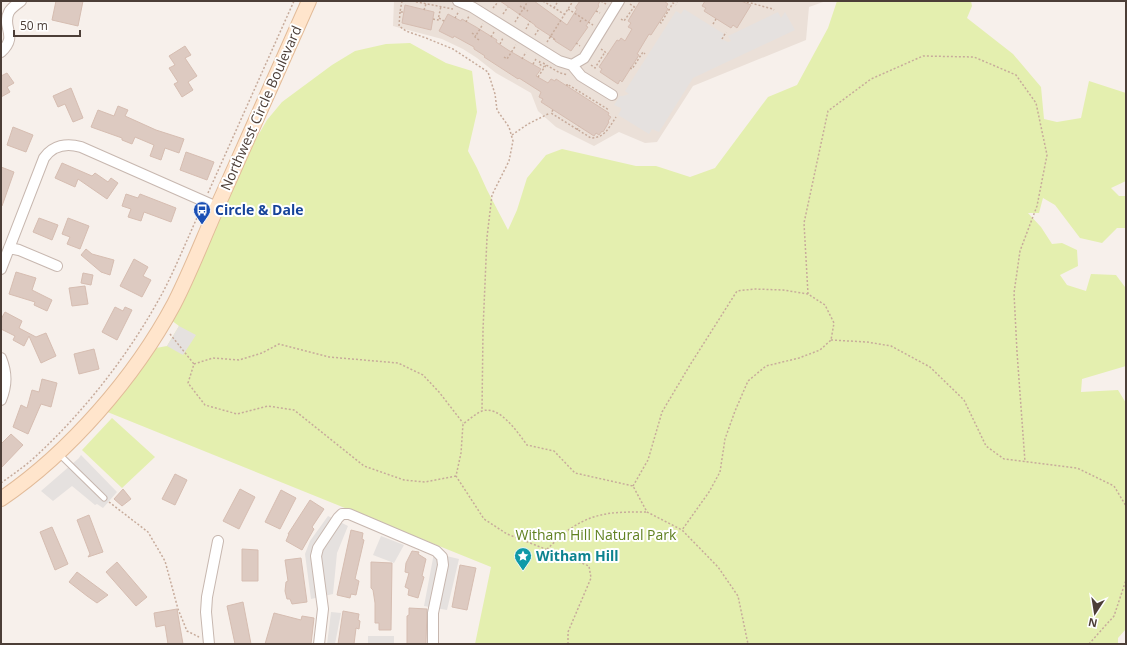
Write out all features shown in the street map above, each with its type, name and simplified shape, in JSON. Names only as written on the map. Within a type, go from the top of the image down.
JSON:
[{"type":"main road","name":"Northwest Circle Boulevard","points":[[1,499],[50,461],[89,422],[134,367],[162,325],[187,277],[309,1]]},
{"type":"street","points":[[1,52],[6,48],[10,38],[7,24],[9,12],[21,1]]},
{"type":"street","points":[[572,65],[584,58],[619,1]]},
{"type":"street","points":[[459,8],[472,7],[559,61],[572,65],[581,76],[612,96]]},
{"type":"street","points":[[1,269],[44,158],[60,146],[67,145],[81,148],[217,207]]},
{"type":"street","points":[[9,248],[19,250],[57,266]]},
{"type":"street","points":[[1,358],[6,377],[5,388],[1,400]]},
{"type":"street","points":[[319,644],[323,609],[316,556],[318,548],[342,514],[349,514],[436,551],[442,557],[443,565],[433,613],[432,644]]},
{"type":"street","points":[[209,643],[206,612],[207,597],[218,541]]},
{"type":"lane","points":[[58,452],[104,498]]},
{"type":"path","points":[[208,193],[294,1]]},
{"type":"path","points":[[402,1],[400,26],[406,31],[453,49],[488,72],[495,94],[497,110],[509,127],[513,140],[509,162],[492,195],[487,237],[483,330],[482,411]]},
{"type":"path","points":[[414,6],[413,1],[459,8],[455,18]]},
{"type":"path","points":[[515,22],[528,1]]},
{"type":"path","points":[[543,1],[564,14]]},
{"type":"path","points":[[554,8],[558,1]]},
{"type":"path","points":[[547,42],[572,1]]},
{"type":"path","points":[[601,1],[606,4]]},
{"type":"path","points":[[743,1],[774,10]]},
{"type":"path","points":[[755,5],[756,1]]},
{"type":"path","points":[[493,8],[498,2]]},
{"type":"path","points":[[660,22],[661,23],[673,3],[676,5]]},
{"type":"path","points":[[424,10],[426,4]]},
{"type":"path","points":[[621,19],[624,21],[635,7],[630,4]]},
{"type":"path","points":[[439,18],[441,6]]},
{"type":"path","points":[[520,6],[528,11]]},
{"type":"path","points":[[503,14],[508,7]]},
{"type":"path","points":[[568,9],[593,25]]},
{"type":"path","points":[[596,11],[600,14]]},
{"type":"path","points":[[465,13],[470,16],[466,22]]},
{"type":"path","points":[[580,22],[583,13]]},
{"type":"path","points":[[433,19],[438,20],[439,18],[444,21]]},
{"type":"path","points":[[714,24],[716,19]]},
{"type":"path","points":[[526,29],[530,21]]},
{"type":"path","points":[[476,36],[482,24],[486,26]]},
{"type":"path","points":[[489,29],[498,34]]},
{"type":"path","points":[[535,35],[539,29]]},
{"type":"path","points":[[491,36],[494,32]]},
{"type":"path","points":[[722,39],[726,32]]},
{"type":"path","points":[[472,33],[479,40]]},
{"type":"path","points":[[550,36],[555,40]]},
{"type":"path","points":[[500,44],[503,37],[507,40]]},
{"type":"path","points":[[511,42],[518,47]]},
{"type":"path","points":[[576,43],[580,46]]},
{"type":"path","points":[[504,57],[507,58],[516,45]]},
{"type":"path","points":[[522,50],[530,55]]},
{"type":"path","points":[[601,50],[608,54]]},
{"type":"path","points":[[522,59],[526,52]]},
{"type":"path","points":[[592,65],[595,68],[605,52]]},
{"type":"path","points":[[630,68],[632,69],[643,52],[645,54]]},
{"type":"path","points":[[808,294],[804,223],[828,111],[871,79],[923,56],[974,57],[1016,74],[1036,103],[1047,155],[1037,206],[1020,251],[1014,293],[1025,462]]},
{"type":"path","points":[[532,64],[535,58],[540,61],[539,64],[568,75]]},
{"type":"path","points":[[538,77],[545,66]]},
{"type":"path","points":[[567,86],[567,84],[609,110]]},
{"type":"path","points":[[512,135],[528,124],[551,113],[553,110]]},
{"type":"path","points":[[551,113],[587,136],[596,138],[606,132],[616,118]]},
{"type":"path","points":[[577,130],[580,126]]},
{"type":"path","points":[[1,483],[34,458],[93,398],[140,331],[163,291],[202,208]]},
{"type":"path","points":[[633,486],[648,460],[662,412],[737,291],[754,289],[783,290],[808,294],[825,305],[834,323],[831,340],[820,350],[799,358],[766,366],[748,381],[725,439],[720,472],[710,492],[682,530]]},
{"type":"path","points":[[149,315],[162,325],[194,364]]},
{"type":"path","points":[[831,340],[868,342],[891,346],[930,367],[964,400],[986,446],[1004,459],[1077,468],[1114,486],[1126,506]]},
{"type":"path","points":[[194,364],[213,358],[240,360],[262,353],[279,344],[329,357],[398,363],[423,375],[439,392],[463,424],[461,452],[456,476],[484,519],[507,534],[589,566],[591,578],[568,632],[568,644]]},
{"type":"path","points":[[194,364],[188,383],[205,405],[236,414],[268,406],[294,410],[364,466],[404,480],[425,482],[456,476]]},
{"type":"path","points":[[463,424],[482,411],[494,411],[514,426],[527,445],[554,450],[575,473],[633,486],[647,512]]},
{"type":"path","points":[[104,498],[148,532],[165,561],[178,610],[187,631],[209,643]]},
{"type":"path","points":[[547,549],[572,527],[590,517],[616,512],[647,512],[682,530],[718,567],[738,596],[748,644]]},
{"type":"path","points":[[1089,644],[1114,616],[1126,580]]},
{"type":"shaded area","points":[[394,1],[826,1],[809,7],[806,40],[693,86],[657,142],[645,143],[619,132],[594,146],[556,127],[538,111],[531,93],[496,73],[463,49],[442,39],[393,26]]},
{"type":"shaded area","points":[[684,9],[724,34],[721,39],[728,42],[731,41],[728,36],[778,12],[781,18],[785,12],[795,30],[693,78],[659,132],[652,129],[649,134],[618,115],[621,108],[614,105],[620,96],[629,94],[625,91],[676,11],[681,14]]},
{"type":"shaded area","points":[[179,326],[196,335],[183,355],[167,346]]},
{"type":"shaded area","points":[[81,455],[117,492],[103,508],[97,504],[95,505],[72,486],[53,501],[41,491]]},
{"type":"shaded area","points":[[328,516],[348,526],[337,553],[333,594],[311,599],[305,554],[310,541]]},
{"type":"shaded area","points":[[381,536],[404,545],[394,563],[373,555]]},
{"type":"shaded area","points":[[434,553],[459,559],[447,610],[424,606]]},
{"type":"shaded area","points":[[331,612],[341,613],[335,644],[327,644]]},
{"type":"shaded area","points":[[368,636],[394,636],[394,644],[368,644]]},
{"type":"green space","name":"Witham Hill Natural Park","points":[[837,1],[971,1],[972,6],[967,18],[1013,54],[1041,87],[1044,119],[1057,122],[1081,118],[1089,81],[1126,93],[1126,181],[1111,188],[1119,196],[1126,196],[1126,228],[1117,228],[1102,243],[1080,238],[1055,205],[1043,198],[1039,213],[1028,213],[1041,227],[1052,244],[1062,243],[1077,250],[1078,266],[1060,275],[1067,285],[1086,291],[1091,274],[1116,275],[1125,287],[1126,366],[1082,379],[1081,392],[1118,390],[1126,403],[1126,629],[1118,638],[1118,644],[475,644],[491,567],[100,409],[145,350],[167,346],[179,326],[167,317],[217,207],[267,120],[282,102],[332,65],[355,51],[386,44],[410,43],[446,63],[472,71],[477,112],[468,151],[508,230],[517,210],[527,178],[546,155],[562,149],[636,166],[656,166],[690,177],[715,168],[768,97],[797,85],[828,28]]},
{"type":"green space","points":[[112,418],[155,457],[122,488],[82,450]]},
{"type":"building","points":[[56,1],[83,1],[78,26],[52,20]]},
{"type":"building","points":[[500,1],[534,1],[567,25],[580,1],[600,1],[599,6],[586,26],[588,27],[571,51]]},
{"type":"building","points":[[640,1],[664,1],[668,4],[666,7],[668,9],[651,35],[649,34],[637,54],[639,55],[622,82],[620,80],[618,84],[600,72],[602,69],[599,67],[617,40],[619,41],[621,38],[625,41],[632,29],[628,27],[631,23],[628,21]]},
{"type":"building","points":[[705,1],[741,1],[751,5],[737,28],[733,25],[731,28],[704,11],[706,8],[702,6]]},
{"type":"building","points":[[405,5],[434,12],[431,30],[402,23]]},
{"type":"building","points":[[448,14],[461,21],[462,19],[476,27],[497,40],[496,42],[508,50],[541,69],[536,76],[548,83],[551,79],[555,81],[556,79],[609,113],[608,115],[611,117],[603,132],[602,131],[599,135],[596,133],[594,136],[541,102],[543,99],[539,97],[541,92],[484,57],[485,56],[474,49],[474,47],[454,36],[453,38],[439,31]]},
{"type":"building","points":[[185,46],[191,55],[185,58],[197,76],[188,82],[193,90],[182,97],[174,84],[178,82],[169,68],[175,65],[169,56]]},
{"type":"building","points":[[7,73],[14,83],[7,87],[10,92],[1,97],[1,76]]},
{"type":"building","points":[[71,88],[83,118],[73,122],[65,104],[58,107],[53,96]]},
{"type":"building","points":[[118,106],[128,110],[125,116],[156,130],[184,139],[179,153],[165,148],[161,160],[150,156],[154,145],[135,137],[132,144],[122,140],[122,138],[91,127],[98,110],[114,116]]},
{"type":"building","points":[[13,127],[33,135],[26,152],[7,145]]},
{"type":"building","points":[[186,152],[214,162],[207,180],[180,170]]},
{"type":"building","points":[[62,163],[92,176],[95,173],[108,182],[111,178],[118,183],[107,199],[78,179],[75,187],[55,178]]},
{"type":"building","points":[[1,167],[14,172],[2,206],[1,206]]},
{"type":"building","points":[[126,194],[138,198],[140,194],[176,208],[171,222],[144,212],[141,221],[128,217],[131,209],[122,206]]},
{"type":"building","points":[[39,218],[58,225],[52,240],[33,232]]},
{"type":"building","points":[[68,218],[89,226],[80,249],[67,244],[70,237],[62,234]]},
{"type":"building","points":[[86,249],[92,254],[114,260],[110,275],[101,272],[81,255]]},
{"type":"building","points":[[134,259],[148,267],[143,276],[151,280],[142,297],[120,286]]},
{"type":"building","points":[[16,272],[36,278],[32,290],[52,300],[47,311],[34,305],[35,302],[9,294]]},
{"type":"building","points":[[83,273],[93,275],[91,285],[81,283]]},
{"type":"building","points":[[85,286],[88,304],[72,306],[69,288]]},
{"type":"building","points":[[115,307],[123,311],[125,307],[132,310],[117,340],[102,332]]},
{"type":"building","points":[[5,312],[22,321],[19,328],[36,337],[46,333],[56,356],[41,363],[29,336],[24,346],[13,340],[15,336],[1,329],[1,319]]},
{"type":"building","points":[[94,349],[99,369],[79,374],[74,354]]},
{"type":"building","points":[[42,379],[57,383],[51,407],[41,404],[28,434],[13,427],[21,405],[27,408],[32,390],[39,392]]},
{"type":"building","points":[[11,434],[23,445],[1,468],[1,444]]},
{"type":"building","points":[[175,474],[187,480],[175,505],[162,499]]},
{"type":"building","points":[[123,489],[131,499],[122,506],[114,499]]},
{"type":"building","points":[[240,489],[255,497],[239,529],[223,521]]},
{"type":"building","points":[[281,490],[296,498],[280,529],[265,522]]},
{"type":"building","points":[[310,500],[324,509],[312,527],[314,529],[302,550],[286,541],[288,534]]},
{"type":"building","points":[[89,515],[103,552],[88,557],[90,554],[77,520]]},
{"type":"building","points":[[52,527],[68,564],[55,570],[40,532]]},
{"type":"building","points":[[351,530],[363,533],[362,539],[364,540],[355,579],[359,581],[356,595],[351,594],[350,598],[337,595]]},
{"type":"building","points":[[242,549],[258,550],[258,581],[242,581]]},
{"type":"building","points":[[412,551],[419,552],[418,554],[426,559],[422,576],[424,577],[418,598],[408,595],[409,589],[405,587],[409,573],[405,572],[406,563]]},
{"type":"building","points":[[301,558],[307,602],[292,604],[290,599],[287,599],[285,591],[286,582],[288,581],[285,560]]},
{"type":"building","points":[[117,562],[147,597],[136,606],[106,572]]},
{"type":"building","points":[[371,562],[392,563],[391,630],[379,630],[379,623],[375,623],[375,603],[373,590],[371,588]]},
{"type":"building","points":[[460,565],[476,568],[467,610],[452,607]]},
{"type":"building","points":[[77,572],[108,595],[97,603],[87,596],[69,582]]},
{"type":"building","points":[[243,602],[251,644],[235,644],[227,606]]},
{"type":"building","points":[[409,608],[427,609],[426,644],[407,644],[407,616],[409,615]]},
{"type":"building","points":[[177,609],[183,644],[168,644],[165,625],[156,627],[154,613]]},
{"type":"building","points":[[343,611],[359,614],[359,629],[356,628],[354,644],[338,644]]},
{"type":"building","points":[[274,613],[301,620],[302,616],[314,618],[311,644],[265,644]]},
{"type":"place","name":"Circle & Dale","points":[[202,225]]},
{"type":"place","name":"Witham Hill","points":[[523,571]]}]
